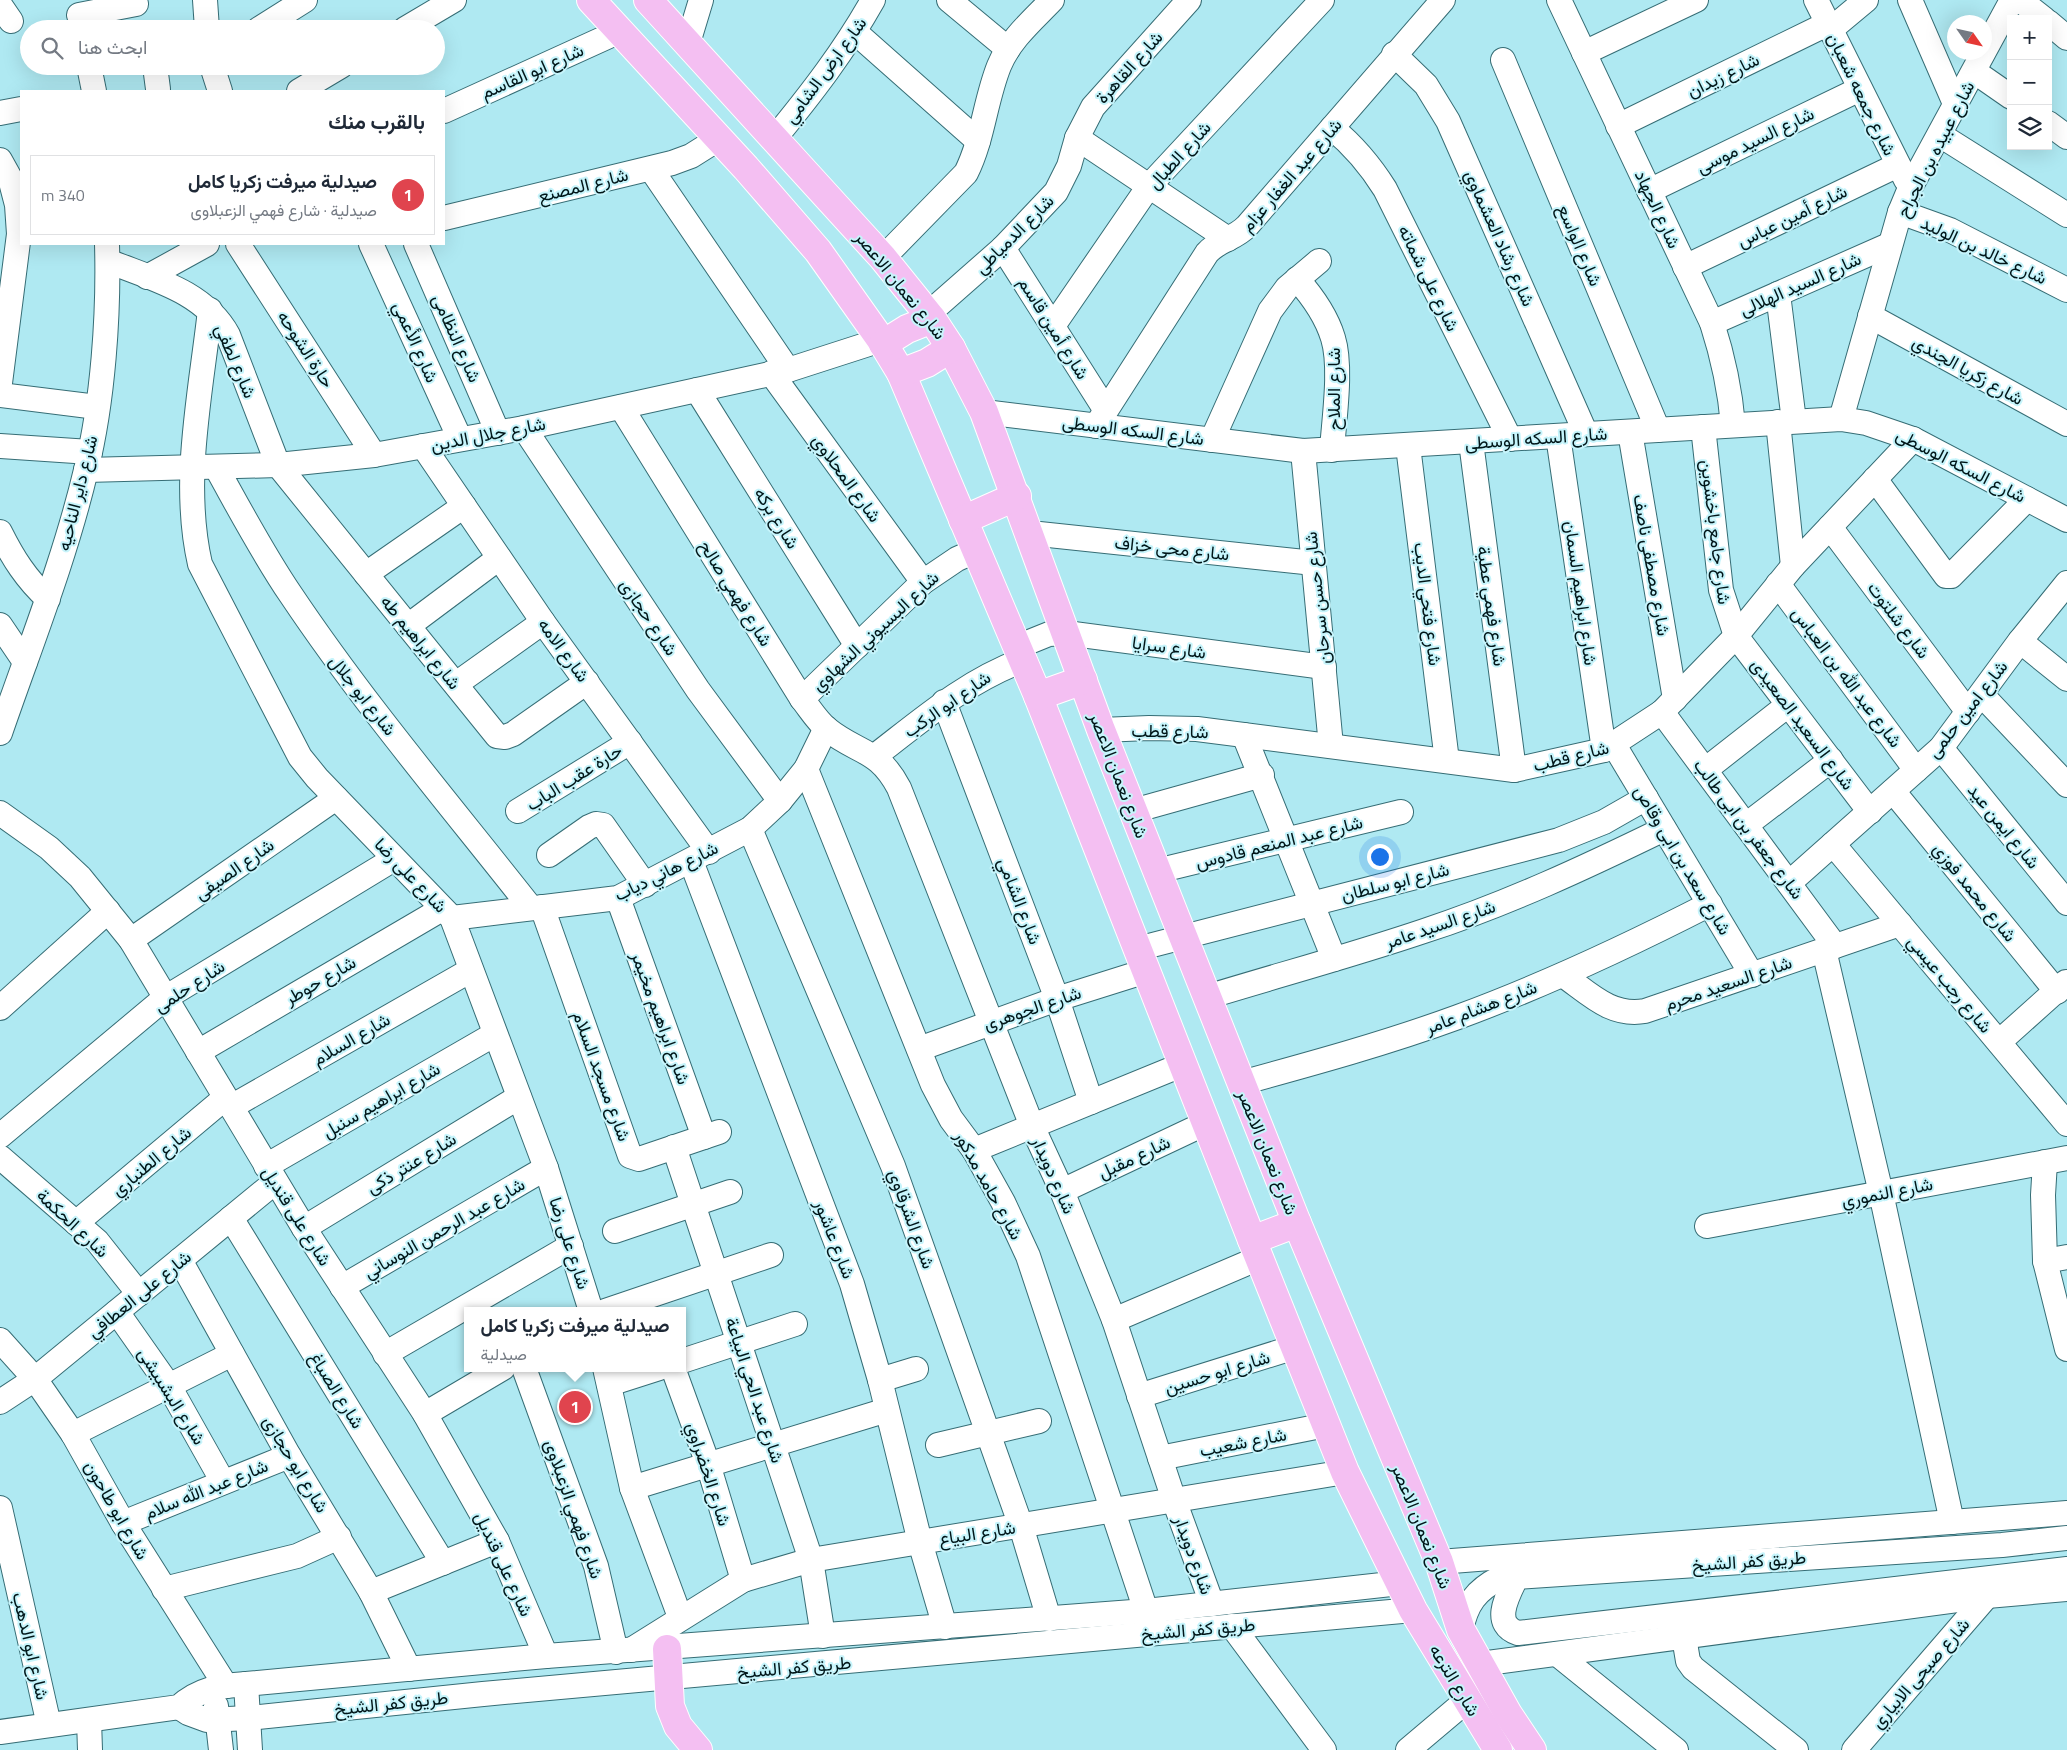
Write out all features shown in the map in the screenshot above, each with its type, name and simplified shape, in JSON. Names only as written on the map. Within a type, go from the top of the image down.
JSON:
[{"type":"main road","points":[[591,0],[746,168],[818,251],[882,342],[901,373],[1038,696],[1255,1249],[1345,1472],[1413,1610]]},
{"type":"main road","name":"شارع نعمان الاعصر","points":[[648,0],[883,258],[930,317],[951,348],[984,412],[1101,730],[1297,1223],[1439,1562],[1461,1630]]},
{"type":"main road","points":[[746,168],[774,139]]},
{"type":"main road","points":[[882,342],[930,317]]},
{"type":"main road","points":[[901,373],[927,363],[951,348]]},
{"type":"main road","points":[[962,520],[1016,496]]},
{"type":"main road","points":[[1038,696],[1083,680]]},
{"type":"main road","points":[[1255,1249],[1297,1223]]},
{"type":"main road","name":"شارع الترعه","points":[[1413,1610],[1466,1701],[1498,1750]]},
{"type":"main road","name":"شارع الترعه","points":[[1461,1630],[1532,1750]]},
{"type":"main road","points":[[667,1648],[666,1678],[670,1706],[678,1726],[698,1750]]},
{"type":"street","points":[[205,0],[206,20]]},
{"type":"street","points":[[273,20],[305,0]]},
{"type":"street","points":[[420,20],[454,0]]},
{"type":"street","points":[[688,43],[701,0]]},
{"type":"street","name":"شارع ارض الشامي","points":[[774,139],[817,87],[855,32],[873,0]]},
{"type":"street","points":[[949,0],[1008,49]]},
{"type":"street","points":[[883,258],[966,173],[978,141],[999,66],[1008,49],[1052,0]]},
{"type":"street","name":"شارع القاهرة","points":[[1076,138],[1098,100],[1189,0]]},
{"type":"street","name":"شارع الطبال","points":[[1053,326],[1149,186],[1322,0]]},
{"type":"street","name":"شارع عبد الغفار عزام","points":[[1101,417],[1207,253],[1213,246],[1235,237],[1247,226],[1394,54],[1443,0]]},
{"type":"street","name":"شارع الجهاد","points":[[1559,0],[1712,323],[1725,364],[1733,425]]},
{"type":"street","points":[[1584,53],[1696,0]]},
{"type":"street","name":"شارع جمعه شعبان","points":[[1816,0],[1910,188]]},
{"type":"street","name":"شارع زيدان","points":[[1618,126],[1829,27],[1866,0]]},
{"type":"street","points":[[1910,0],[1956,106]]},
{"type":"street","name":"شارع عبيده بن الجراح","points":[[1841,419],[1900,212],[1910,188],[1975,72],[2012,0]]},
{"type":"street","points":[[2020,0],[2039,15]]},
{"type":"street","points":[[79,15],[136,4]]},
{"type":"street","points":[[2052,25],[2067,38]]},
{"type":"street","name":"شارع ابو القاسم","points":[[445,111],[620,31]]},
{"type":"street","points":[[855,32],[978,141]]},
{"type":"street","name":"شارع رشاد العشماوي","points":[[1394,54],[1426,86],[1448,121],[1586,434]]},
{"type":"street","name":"شارع الواسع","points":[[1503,60],[1658,430]]},
{"type":"street","points":[[1975,72],[2007,94]]},
{"type":"street","points":[[91,75],[94,90]]},
{"type":"street","points":[[152,90],[153,75]]},
{"type":"street","points":[[215,75],[220,90]]},
{"type":"street","points":[[301,90],[326,75]]},
{"type":"street","name":"شارع السيد موسى","points":[[1649,192],[1860,89]]},
{"type":"street","points":[[0,114],[20,109]]},
{"type":"street","points":[[2052,126],[2067,137]]},
{"type":"street","name":"شارع على شماته","points":[[1332,128],[1365,159],[1385,189],[1510,439]]},
{"type":"street","points":[[1940,135],[2067,215]]},
{"type":"street","points":[[1076,138],[1228,239]]},
{"type":"street","name":"شارع الدمياطي","points":[[930,317],[1004,248],[1056,192],[1069,166],[1076,138]]},
{"type":"street","name":"شارع المصنع","points":[[445,218],[651,168],[691,156],[718,139]]},
{"type":"street","points":[[0,160],[10,178],[17,205],[19,234],[8,259],[0,382],[97,407]]},
{"type":"street","name":"شارع أمين عباس","points":[[1685,267],[1898,165]]},
{"type":"street","name":"شارع المحلاوي","points":[[651,168],[780,372],[923,582]]},
{"type":"street","name":"شارع خالد بن الوليد","points":[[1900,212],[1950,230],[2067,290]]},
{"type":"street","points":[[146,277],[205,245]]},
{"type":"street","name":"حارة الشوحه","points":[[239,245],[374,455]]},
{"type":"street","name":"شارع الأعمي","points":[[372,245],[460,439]]},
{"type":"street","name":"شارع النظامى","points":[[416,245],[498,433]]},
{"type":"street","name":"شارع السيد الهلالى","points":[[1712,323],[1889,246]]},
{"type":"street","name":"شارع أمين قاسم","points":[[1004,248],[1053,326],[1101,417]]},
{"type":"street","name":"شارع لطفي","points":[[108,252],[146,277],[197,299],[221,322],[278,465]]},
{"type":"street","name":"شارع داير الناحيه","points":[[0,733],[48,599],[88,461],[97,407],[106,323],[108,252]]},
{"type":"street","points":[[1212,440],[1270,311],[1287,288],[1319,261]]},
{"type":"street","name":"شارع الملاح","points":[[1297,279],[1324,315],[1334,340],[1336,366],[1332,450]]},
{"type":"street","points":[[1778,294],[1793,566]]},
{"type":"street","name":"شارع على رضا","points":[[210,310],[192,468],[196,544],[200,564],[300,756],[317,778],[447,913],[471,970],[546,1168],[590,1307]]},
{"type":"street","name":"شارع زكريا الجندي","points":[[1870,316],[2067,424]]},
{"type":"street","name":"شارع جلال الدين","points":[[88,461],[192,468],[278,465],[374,455],[524,428],[780,372],[882,342]]},
{"type":"street","name":"شارع بركه","points":[[697,390],[857,646]]},
{"type":"street","name":"شارع فهمي صالح","points":[[621,407],[802,699],[826,728],[848,744],[875,756]]},
{"type":"street","name":"شارع السكه الوسطى","points":[[984,412],[1101,417],[1212,440],[1303,450],[1408,446],[1841,419],[1874,425],[1913,439],[2067,520]]},
{"type":"street","name":"شارع جامع باخشوين","points":[[1703,427],[1721,590],[1736,636]]},
{"type":"street","name":"شارع حجازى","points":[[524,428],[698,690],[780,801]]},
{"type":"street","name":"شارع مصطفى ناصف","points":[[1630,432],[1669,706]]},
{"type":"street","name":"شارع ابراهيم السمان","points":[[1558,436],[1609,748]]},
{"type":"street","name":"شارع قطب","points":[[1101,730],[1197,729],[1514,770],[1609,748],[1669,706],[1736,636],[1793,566],[1913,439]]},
{"type":"street","name":"شارع فهمي عطية","points":[[1471,442],[1514,770]]},
{"type":"street","points":[[0,446],[88,461]]},
{"type":"street","name":"شارع الامه","points":[[423,446],[543,622],[630,742],[700,856]]},
{"type":"street","name":"شارع فتحي الديب","points":[[1408,446],[1447,761]]},
{"type":"street","name":"شارع حسن سرحان","points":[[1303,450],[1331,746]]},
{"type":"street","name":"شارع ابراهيم طه","points":[[278,465],[497,736],[505,737],[586,682]]},
{"type":"street","name":"شارع ابو جلال","points":[[216,467],[280,578],[333,656],[536,908]]},
{"type":"street","points":[[1875,480],[1946,576],[1951,576],[2027,499]]},
{"type":"street","points":[[366,574],[464,506]]},
{"type":"street","name":"شارع شلتوت","points":[[1830,527],[1975,703],[2067,785]]},
{"type":"street","points":[[0,532],[16,565],[32,585],[48,599]]},
{"type":"street","name":"شارع محى خزاف","points":[[1030,533],[1314,563]]},
{"type":"street","name":"شارع البسيوني الشهاوي","points":[[802,699],[923,582],[940,570],[975,551]]},
{"type":"street","points":[[408,626],[499,558]]},
{"type":"street","name":"شارع امين حلمى","points":[[1789,884],[1941,748],[2020,641],[2067,583]]},
{"type":"street","name":"شارع عبد الله بن العباس","points":[[1778,584],[1916,770]]},
{"type":"street","points":[[456,684],[543,622]]},
{"type":"street","name":"شارع سرايا","points":[[1020,653],[1049,634],[1066,633],[1324,667]]},
{"type":"street","points":[[3,636],[25,662]]},
{"type":"street","name":"شارع السعيد الصعيدى","points":[[1736,636],[1870,812]]},
{"type":"street","points":[[2020,641],[2067,679]]},
{"type":"street","name":"شارع ابو الركب","points":[[875,756],[944,702],[1020,653]]},
{"type":"street","name":"شارع الشامي","points":[[944,702],[1057,999],[1091,1102]]},
{"type":"street","points":[[1705,770],[1788,705]]},
{"type":"street","name":"شارع جعفر بن ابى طالب","points":[[1669,706],[1705,770],[1789,884],[1830,948]]},
{"type":"street","name":"شارع هاني دياب","points":[[447,913],[536,908],[618,898],[645,885],[750,829],[780,801],[806,769],[826,728]]},
{"type":"street","points":[[1244,735],[1262,775],[1334,959]]},
{"type":"street","name":"حارة عقب الباب","points":[[518,811],[630,742]]},
{"type":"street","name":"شارع سعد بن ابى وقاص","points":[[1609,748],[1646,798],[1752,975]]},
{"type":"street","name":"شارع ايمن عيد","points":[[1941,748],[2067,903]]},
{"type":"street","name":"شارع دويدار","points":[[875,756],[892,775],[899,788],[1032,1126],[1062,1190],[1114,1320],[1174,1500],[1212,1604]]},
{"type":"street","points":[[1746,825],[1831,760]]},
{"type":"street","name":"شارع حامد مدكور","points":[[806,769],[937,1094],[951,1119],[974,1150],[1003,1202],[1028,1256],[1146,1611]]},
{"type":"street","points":[[1133,811],[1262,775]]},
{"type":"street","name":"شارع محمد فوزي","points":[[1892,791],[2062,986]]},
{"type":"street","name":"شارع الصيفى","points":[[131,940],[336,798]]},
{"type":"street","name":"شارع ابو سلطان","points":[[1142,960],[1183,937],[1559,840],[1604,822],[1646,798]]},
{"type":"street","name":"شارع عبد المنعم قادوس","points":[[1157,871],[1401,812]]},
{"type":"street","name":"شارع على قنديل","points":[[0,813],[48,848],[80,878],[131,940],[304,1228],[424,1414],[497,1541],[546,1656]]},
{"type":"street","points":[[549,855],[589,827],[596,824],[603,825],[645,885]]},
{"type":"street","name":"شارع الشرقاوي","points":[[750,829],[893,1166],[1021,1526],[1049,1619]]},
{"type":"street","name":"شارع السيد عامر","points":[[1207,997],[1426,931],[1507,901],[1587,867],[1664,829]]},
{"type":"street","name":"شارع رجب عيسي","points":[[1833,844],[2067,1124]]},
{"type":"street","name":"شارع عاشور","points":[[700,856],[852,1284],[880,1380],[920,1542],[945,1627]]},
{"type":"street","name":"شارع حلمى","points":[[0,1136],[165,998],[394,859]]},
{"type":"street","name":"شارع ابراهيم مخيمر","points":[[618,898],[712,1134]]},
{"type":"street","name":"شارع هشام عامر","points":[[1241,1083],[1350,1053],[1458,1017],[1563,975],[1637,941],[1710,904]]},
{"type":"street","name":"شارع مسجد السلام","points":[[536,908],[630,1156],[639,1159],[712,1134]]},
{"type":"street","points":[[0,1008],[108,911]]},
{"type":"street","name":"شارع حوطر","points":[[198,1052],[447,913]]},
{"type":"street","name":"شارع السعيد محرم","points":[[1563,975],[1616,1011],[1631,1014],[1645,1011],[1900,924]]},
{"type":"street","points":[[1830,948],[1952,1522]]},
{"type":"street","name":"شارع الجوهرى","points":[[919,1049],[991,1021],[1057,999],[1142,960]]},
{"type":"street","name":"شارع السلام","points":[[228,1103],[471,970]]},
{"type":"street","points":[[1999,1042],[2062,986]]},
{"type":"street","name":"شارع ابراهيم سنبل","points":[[271,1174],[495,1034]]},
{"type":"street","points":[[974,1150],[1184,1064]]},
{"type":"street","name":"شارع عنتر ذكى","points":[[304,1228],[519,1097]]},
{"type":"street","name":"شارع الطنباري","points":[[76,1223],[228,1103]]},
{"type":"street","name":"شارع مقبل","points":[[1062,1190],[1206,1123]]},
{"type":"street","name":"شارع عبد الحي البياعة","points":[[674,1147],[811,1560],[823,1636]]},
{"type":"street","name":"شارع الحكمة","points":[[0,1158],[97,1241],[139,1294]]},
{"type":"street","points":[[2056,1160],[2043,1195],[2056,1259],[2067,1349]]},
{"type":"street","name":"شارع النموري","points":[[1707,1226],[2056,1160]]},
{"type":"street","name":"شارع عبد الرحمن النوساني","points":[[342,1288],[546,1168]]},
{"type":"street","name":"شارع على العطافي","points":[[0,1402],[36,1380],[231,1218],[271,1174]]},
{"type":"street","points":[[615,1231],[730,1192]]},
{"type":"street","name":"شارع الصباغ","points":[[231,1218],[442,1563]]},
{"type":"street","points":[[466,1307],[570,1246]]},
{"type":"street","points":[[1114,1320],[1255,1249]]},
{"type":"street","points":[[617,1307],[772,1255]]},
{"type":"street","name":"شارع ابو حجازى","points":[[180,1260],[289,1456],[371,1592],[409,1669]]},
{"type":"street","points":[[385,1354],[464,1308]]},
{"type":"street","name":"شارع البشبيشى","points":[[117,1312],[169,1386],[223,1482]]},
{"type":"street","points":[[686,1360],[796,1324]]},
{"type":"street","name":"شارع ابو طاحون","points":[[0,1340],[36,1380],[73,1434],[123,1523],[164,1589],[229,1685]]},
{"type":"street","name":"شارع ابو حسين","points":[[1140,1396],[1295,1347]]},
{"type":"street","points":[[73,1434],[232,1354]]},
{"type":"street","points":[[880,1380],[916,1369]]},
{"type":"street","points":[[424,1414],[496,1372]]},
{"type":"street","name":"شارع فهمي الزعبلاوى","points":[[525,1372],[596,1566],[622,1652]]},
{"type":"street","points":[[632,1372],[607,1376],[632,1488],[680,1617]]},
{"type":"street","name":"شارع الخضراوي","points":[[674,1372],[708,1464],[743,1580]]},
{"type":"street","points":[[632,1488],[886,1410]]},
{"type":"street","points":[[938,1445],[1040,1421]]},
{"type":"street","name":"شارع شعيب","points":[[1160,1458],[1326,1425]]},
{"type":"street","name":"شارع عبد الله سلام","points":[[123,1523],[289,1456]]},
{"type":"street","name":"شارع البياع","points":[[622,1652],[743,1580],[811,1560],[1345,1472]]},
{"type":"street","name":"شارع ابو الدهب","points":[[0,1508],[49,1725]]},
{"type":"street","name":"طريق كفر الشيخ","points":[[1439,1562],[2067,1513]]},
{"type":"street","points":[[1998,1519],[2002,1545]]},
{"type":"street","points":[[164,1589],[297,1556],[339,1537]]},
{"type":"street","name":"طريق كفر الشيخ","points":[[1461,1630],[1464,1614],[1472,1598],[1484,1586],[1500,1578],[2002,1545],[2067,1538]]},
{"type":"street","points":[[371,1592],[497,1541]]},
{"type":"street","points":[[1517,1576],[1503,1607],[1508,1627],[1518,1633],[2067,1569]]},
{"type":"street","name":"طريق كفر الشيخ","points":[[0,1732],[179,1707],[201,1691],[229,1685],[546,1656],[622,1652],[1146,1611],[1400,1583]]},
{"type":"street","points":[[1480,1664],[1986,1596],[2067,1589]]},
{"type":"street","name":"شارع صبحى الابياري","points":[[1854,1750],[1986,1596]]},
{"type":"street","name":"طريق كفر الشيخ","points":[[179,1707],[197,1717],[218,1721],[483,1694],[1413,1610]]},
{"type":"street","points":[[1232,1626],[1324,1750]]},
{"type":"street","points":[[1684,1637],[1688,1661],[1693,1668],[1796,1750]]},
{"type":"street","points":[[1557,1654],[1676,1750]]},
{"type":"street","points":[[481,1662],[483,1694]]},
{"type":"street","points":[[229,1685],[249,1718],[250,1750]]},
{"type":"street","points":[[220,1750],[218,1721],[229,1685]]},
{"type":"street","points":[[1408,1750],[1466,1701]]},
{"type":"street","points":[[89,1720],[90,1750]]},
{"type":"place","name":"صيدلية ميرفت زكريا كامل","points":[[575,1407]]}]
